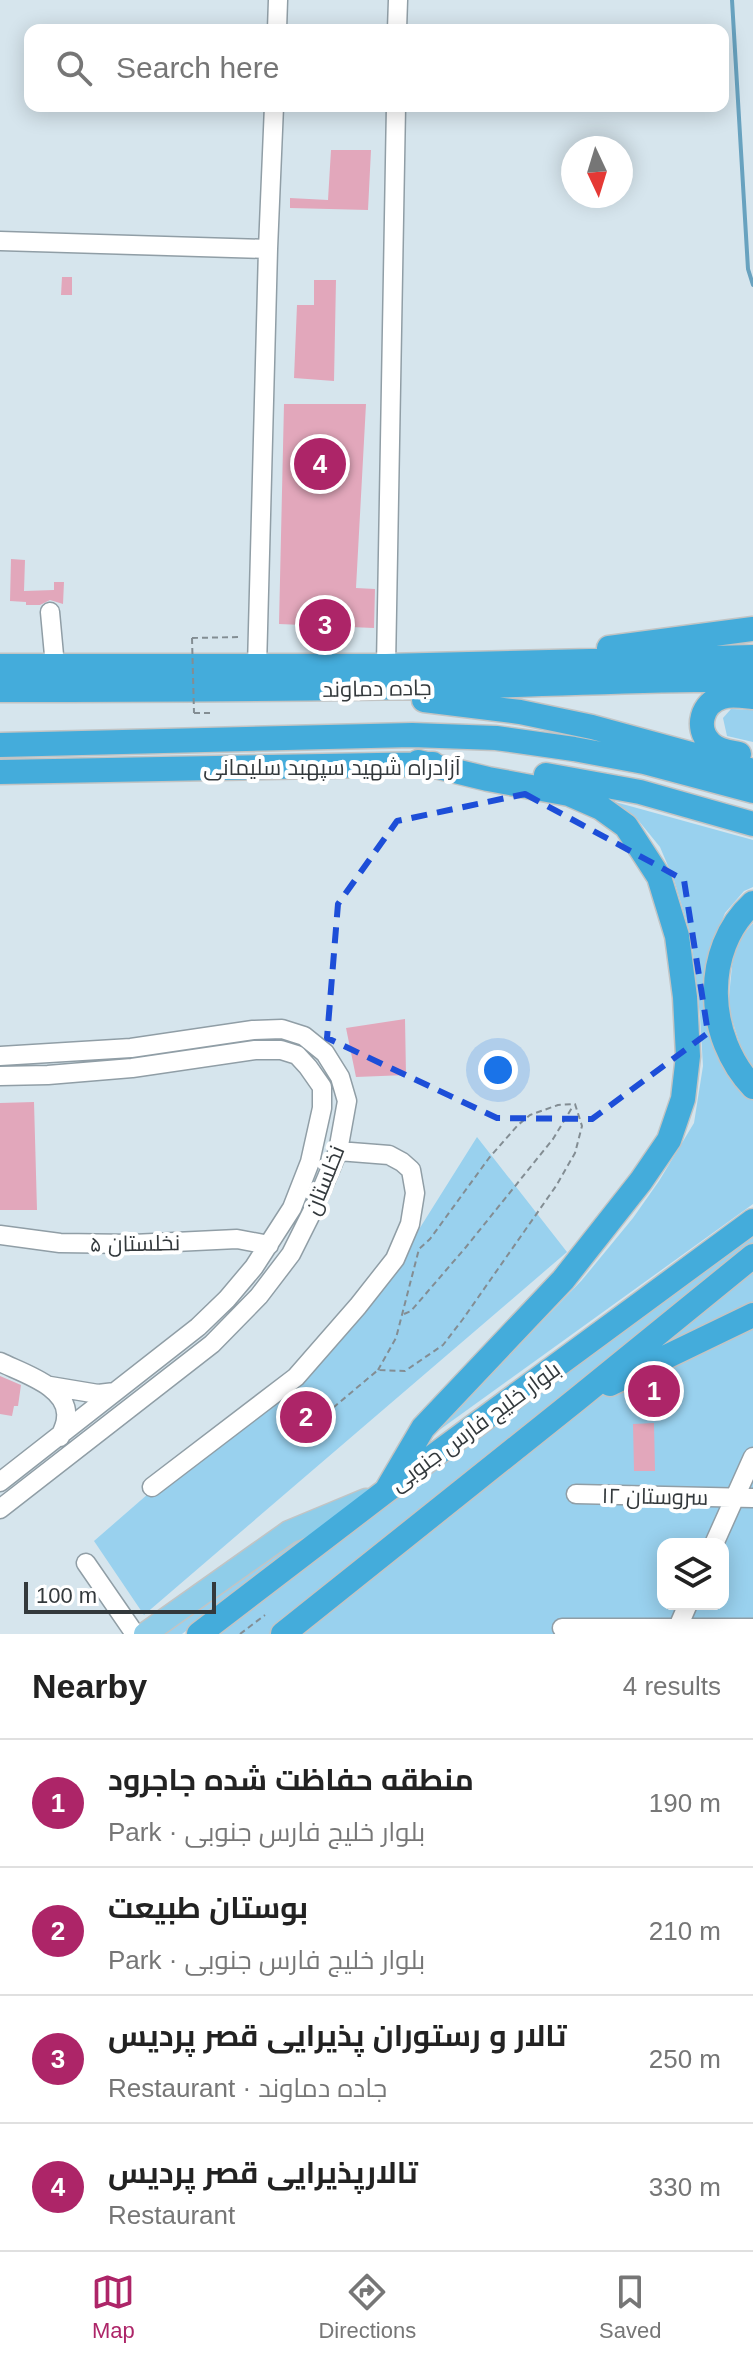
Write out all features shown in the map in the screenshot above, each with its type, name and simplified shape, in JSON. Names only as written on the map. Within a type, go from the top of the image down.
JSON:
[{"type":"highway","points":[[510,663],[753,629]]},
{"type":"highway","name":"جاده دماوند","points":[[0,666],[386,666],[753,657]]},
{"type":"highway","name":"جاده دماوند","points":[[0,690],[310,689],[678,679],[753,680]]},
{"type":"highway","points":[[310,689],[520,712],[592,727],[753,771]]},
{"type":"highway","points":[[753,697],[719,697],[710,703],[702,722],[703,733],[717,749],[753,756]]},
{"type":"highway","name":"آزادراه شهید سپهبد سلیمانی","points":[[0,745],[412,735],[496,738],[644,762],[753,791]]},
{"type":"highway","points":[[386,1491],[423,1428],[563,1280],[641,1181],[669,1140],[683,1099],[688,1056],[677,936],[659,877],[626,826],[601,808],[569,794],[418,762]]},
{"type":"highway","name":"آزادراه شهید سپهبد سلیمانی","points":[[0,772],[418,762],[572,778],[640,792],[753,824]]},
{"type":"highway","points":[[753,903],[738,917],[722,946],[716,978],[717,1011],[724,1043],[739,1072],[753,1087]]},
{"type":"highway","name":"بلوار خلیج فارس جنوبی","points":[[199,1634],[386,1491],[753,1221]]},
{"type":"highway","name":"بلوار خلیج فارس جنوبی","points":[[283,1634],[753,1256]]},
{"type":"highway","points":[[576,1400],[753,1315]]},
{"type":"main road","points":[[145,1634],[289,1532],[386,1491]]},
{"type":"street","points":[[277,24],[278,0]]},
{"type":"street","points":[[397,24],[398,0]]},
{"type":"street","points":[[257,667],[274,112]]},
{"type":"street","points":[[386,666],[396,112]]},
{"type":"street","points":[[0,241],[268,249]]},
{"type":"street","points":[[50,612],[55,666]]},
{"type":"street","name":"نخلستان","points":[[0,1056],[131,1048],[253,1030],[282,1029],[304,1036],[325,1053],[340,1077],[347,1101],[338,1151],[314,1208],[291,1254],[259,1296],[212,1344],[0,1509]]},
{"type":"street","name":"نخلستان","points":[[0,1076],[132,1068],[255,1050],[281,1050],[297,1055],[322,1087],[322,1108],[310,1162],[292,1208],[254,1267],[198,1327],[0,1482]]},
{"type":"street","points":[[152,1487],[296,1377],[395,1259],[410,1224],[415,1193],[411,1170],[389,1155],[338,1151]]},
{"type":"street","name":"نخلستان ۵","points":[[0,1235],[60,1243],[133,1244],[237,1239],[269,1245]]},
{"type":"street","points":[[0,1362],[62,1397],[67,1417],[60,1437]]},
{"type":"street","points":[[47,1386],[98,1394],[115,1392],[130,1409]]},
{"type":"street","points":[[718,1538],[744,1498],[753,1457]]},
{"type":"street","name":"سروستان ۱۲","points":[[576,1494],[744,1498]]},
{"type":"street","points":[[86,1563],[135,1634]]},
{"type":"street","points":[[676,1631],[685,1610]]},
{"type":"street","points":[[562,1628],[676,1631],[753,1628]]},
{"type":"path","points":[[211,713],[194,713],[192,638],[258,637]]},
{"type":"path","points":[[296,1377],[328,1412],[378,1370],[396,1338],[419,1249],[518,1125],[530,1115],[558,1105],[575,1104]]},
{"type":"path","points":[[403,1314],[411,1311],[459,1255],[553,1139],[575,1104]]},
{"type":"path","points":[[378,1370],[405,1371],[443,1345],[463,1319],[556,1186],[575,1153],[582,1126],[575,1104]]},
{"type":"path","points":[[240,1634],[265,1615]]},
{"type":"highlighted area","points":[[525,794],[684,880],[708,1033],[592,1119],[497,1118],[327,1038],[338,904],[397,821]]},
{"type":"shaded area","points":[[731,709],[753,710],[753,742],[727,736],[723,718]]},
{"type":"shaded area","points":[[597,797],[753,840],[753,887],[744,891],[725,913],[713,944],[749,1097],[753,1100],[753,1204],[431,1436],[582,1280],[633,1218],[694,1123],[703,1066],[691,936],[660,847],[638,820]]},
{"type":"shaded area","points":[[753,923],[753,1070],[746,1064],[728,1007],[734,946]]},
{"type":"shaded area","points":[[477,1137],[567,1252],[144,1615],[94,1541],[379,1293]]},
{"type":"shaded area","points":[[753,1230],[753,1634],[218,1634]]},
{"type":"shaded area","points":[[299,1535],[304,1538],[293,1548],[182,1634],[158,1634]]},
{"type":"building","points":[[331,150],[371,150],[368,210],[290,208],[290,198],[328,200]]},
{"type":"building","points":[[62,277],[72,277],[72,295],[61,295]]},
{"type":"building","points":[[314,280],[336,280],[334,381],[294,378],[297,305],[314,305]]},
{"type":"building","points":[[284,404],[366,404],[356,588],[375,589],[374,628],[279,624]]},
{"type":"building","points":[[11,559],[25,560],[24,591],[54,590],[54,582],[64,582],[63,604],[50,600],[40,605],[10,601]]},
{"type":"building","points":[[405,1019],[406,1075],[356,1077],[346,1028]]},
{"type":"building","points":[[34,1102],[37,1210],[0,1210],[0,1103]]},
{"type":"building","points":[[0,1376],[21,1385],[18,1406],[14,1406],[12,1416],[0,1414]]},
{"type":"building","points":[[654,1423],[655,1471],[634,1471],[633,1424]]},
{"type":"waterway","points":[[732,0],[748,269],[753,285]]},
{"type":"place","name":"تالارپذیرایی قصر پردیس","points":[[320,464]]},
{"type":"place","name":"تالار و رستوران پذیرایی قصر پردیس","points":[[325,625]]},
{"type":"place","name":"منطقه حفاظت شده جاجرود","points":[[654,1391]]},
{"type":"place","name":"بوستان طبیعت","points":[[306,1417]]}]
